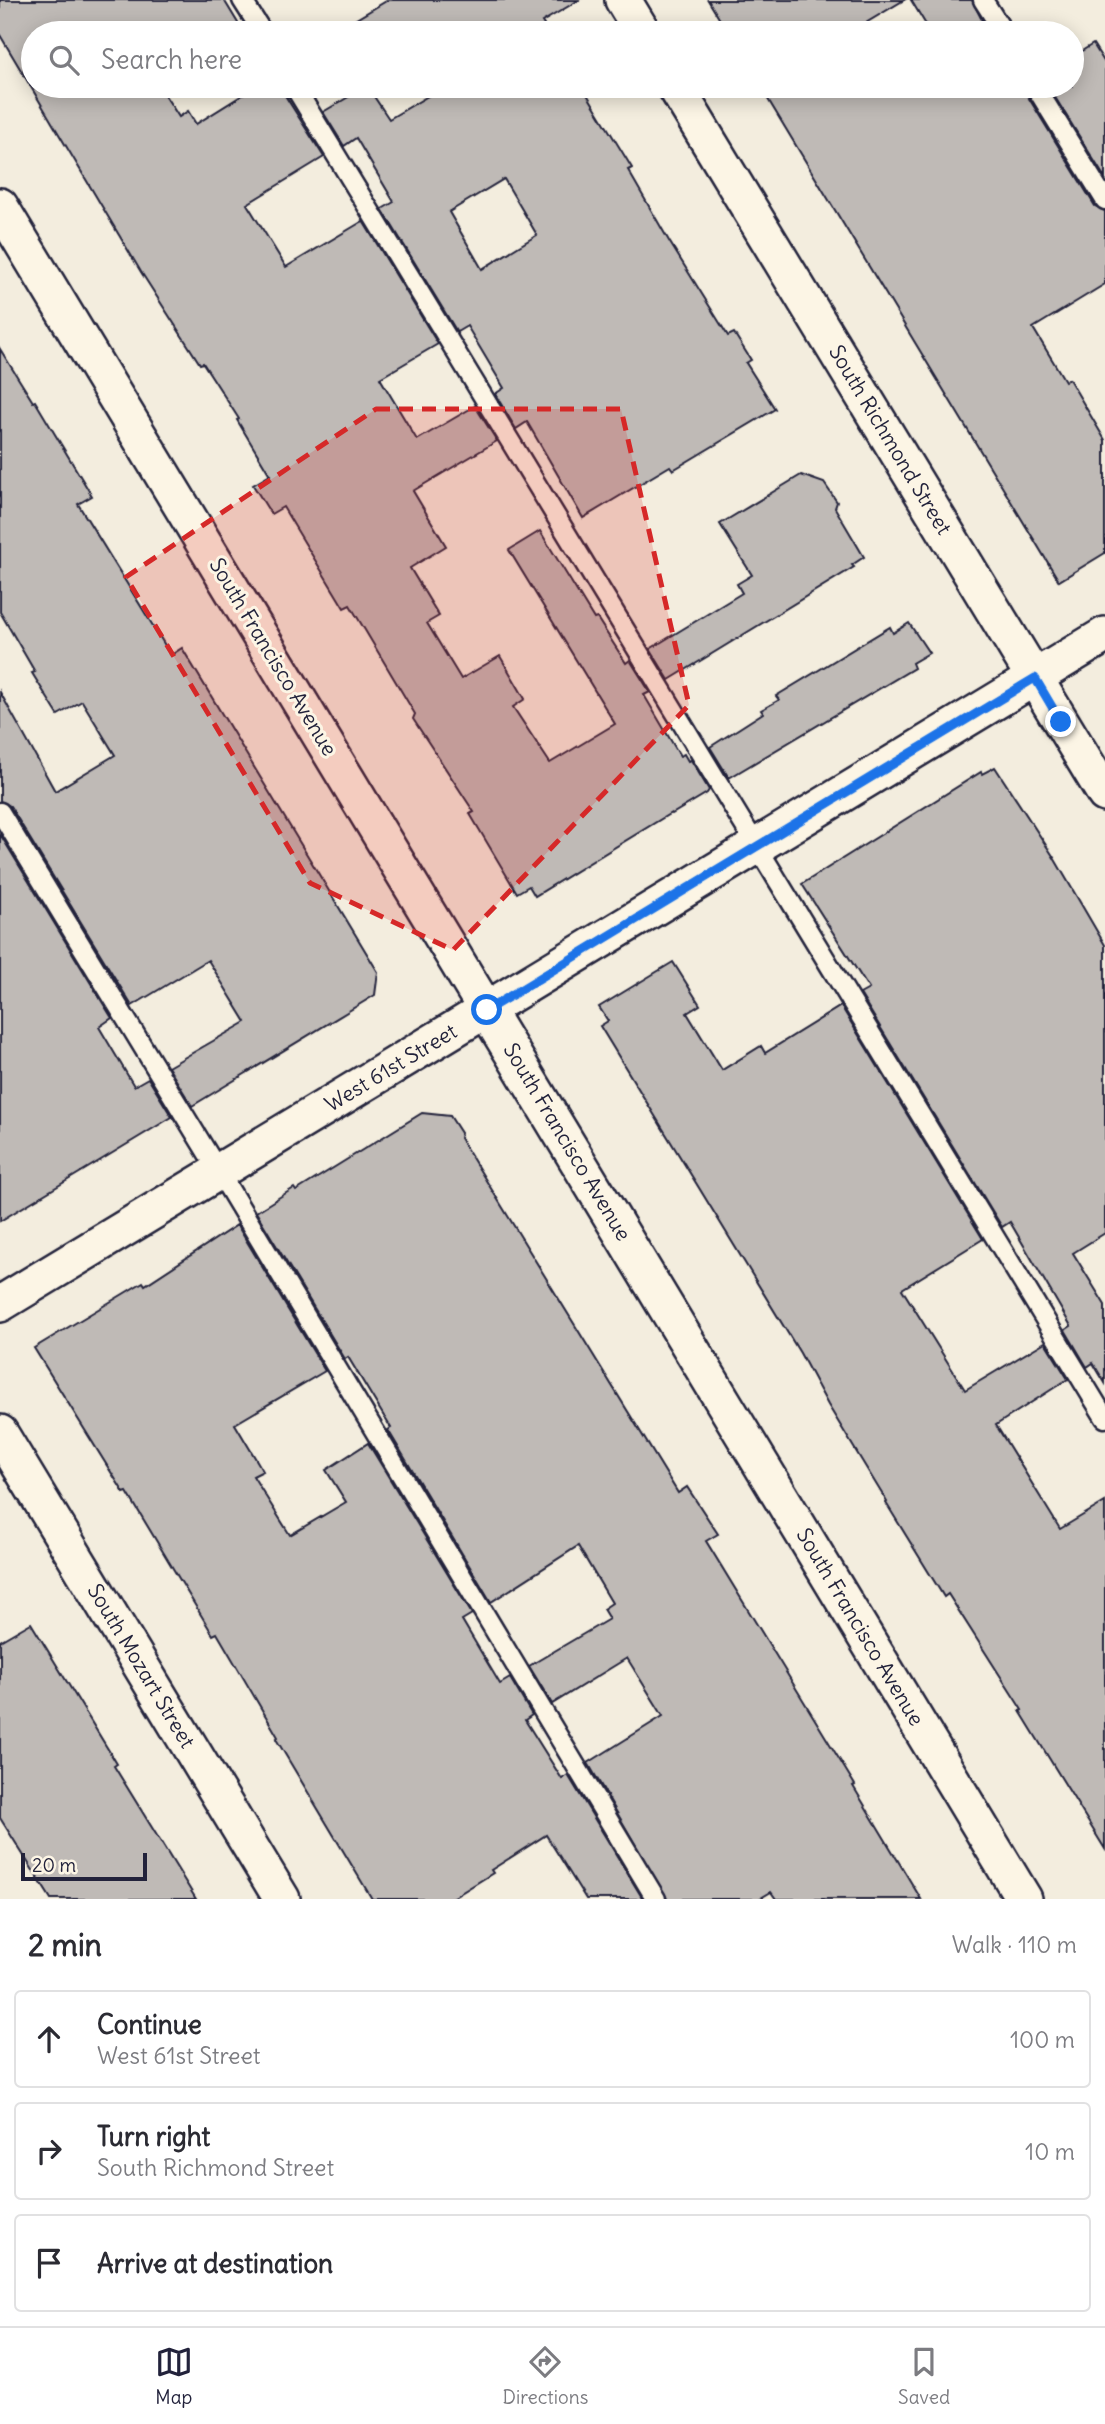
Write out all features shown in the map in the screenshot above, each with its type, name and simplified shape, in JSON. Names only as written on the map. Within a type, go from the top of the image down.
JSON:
[{"type":"street","points":[[623,0],[636,21]]},
{"type":"street","name":"South Richmond Street","points":[[682,98],[1105,794]]},
{"type":"street","name":"South Francisco Avenue","points":[[0,206],[1024,1899]]},
{"type":"street","name":"West 61st Street","points":[[0,1304],[1105,635]]},
{"type":"street","name":"South Mozart Street","points":[[0,1433],[282,1899]]},
{"type":"lane","points":[[242,0],[255,21]]},
{"type":"lane","points":[[983,0],[996,21]]},
{"type":"lane","points":[[301,98],[1105,1418]]},
{"type":"lane","points":[[1042,98],[1105,200]]},
{"type":"lane","points":[[0,812],[656,1899]]},
{"type":"highlighted area","points":[[376,409],[621,409],[689,705],[453,950],[310,883],[126,577]]},
{"type":"building","points":[[0,0],[224,0],[237,21],[21,21],[21,70],[0,35]]},
{"type":"building","points":[[388,0],[579,0],[544,21],[353,21]]},
{"type":"building","points":[[708,0],[904,0],[869,21],[721,21]]},
{"type":"building","points":[[911,0],[972,0],[982,20],[980,21],[924,21]]},
{"type":"building","points":[[1093,44],[1105,63],[1105,178],[1055,98],[1084,98],[1084,50]]},
{"type":"building","points":[[37,98],[167,98],[179,117],[188,111],[196,124],[238,98],[287,98],[324,157],[247,204],[286,267],[363,221],[438,344],[380,378],[417,440],[475,406],[497,441],[413,491],[446,546],[410,568],[439,616],[427,623],[461,679],[500,656],[525,699],[513,707],[550,763],[615,724],[509,550],[540,531],[594,619],[597,618],[626,663],[630,660],[650,692],[644,695],[680,756],[684,754],[688,761],[691,760],[709,790],[707,793],[535,896],[529,886],[517,893],[470,814],[474,812],[413,719],[415,714],[350,605],[344,608],[283,507],[271,514],[253,485],[270,475],[237,420],[239,419],[141,272]]},
{"type":"building","points":[[347,98],[375,98],[389,119],[425,98],[589,98],[632,168],[628,170],[669,241],[728,336],[734,333],[751,360],[746,363],[775,409],[673,470],[670,466],[583,518],[527,422],[516,429],[495,394],[504,388],[467,326],[457,332],[382,209],[394,202],[356,138],[344,146],[323,112]],"holes":[[[504,179],[537,235],[482,269],[449,212]]]},
{"type":"building","points":[[767,98],[1029,98],[1095,206],[1105,211],[1105,284],[1033,328],[1065,381],[1069,379],[1105,440],[1105,553],[1059,581]]},
{"type":"building","points":[[0,349],[92,496],[78,504],[171,655],[182,648],[378,972],[375,995],[192,1106],[168,1067],[246,1022],[208,960],[132,1006],[10,806],[0,801],[0,692],[55,791],[115,755],[82,701],[58,715],[0,612]]},
{"type":"building","points":[[801,475],[824,483],[837,502],[835,508],[864,557],[852,565],[854,567],[669,680],[650,649],[742,593],[737,584],[752,575],[720,524]]},
{"type":"building","points":[[909,623],[929,653],[912,663],[914,668],[729,778],[710,747],[763,713],[761,710],[779,700],[776,696],[890,627],[893,633]]},
{"type":"building","points":[[995,767],[1053,856],[1105,945],[1105,1233],[1073,1253],[1105,1305],[1105,1383],[1093,1363],[1087,1367],[1065,1330],[1071,1326],[1010,1222],[1002,1227],[860,994],[869,989],[802,884],[981,772],[982,774]]},
{"type":"building","points":[[0,834],[112,1018],[99,1027],[134,1086],[148,1078],[172,1117],[0,1221]]},
{"type":"building","points":[[673,962],[700,1005],[687,1013],[722,1070],[761,1046],[765,1053],[841,1006],[983,1239],[902,1289],[965,1390],[1045,1342],[1068,1379],[996,1425],[1060,1529],[1105,1502],[1105,1849],[1020,1711],[1022,1710],[948,1594],[944,1597],[886,1503],[800,1353],[600,1026],[608,1021],[599,1007]]},
{"type":"building","points":[[422,1113],[450,1116],[461,1133],[460,1138],[678,1493],[687,1487],[718,1534],[706,1541],[855,1785],[853,1786],[921,1899],[776,1899],[771,1892],[759,1899],[667,1899],[588,1763],[663,1716],[627,1658],[552,1704],[529,1666],[609,1619],[603,1609],[612,1603],[578,1546],[491,1602],[388,1430],[391,1428],[348,1357],[345,1359],[256,1212],[294,1188],[296,1191]]},
{"type":"building","points":[[237,1225],[325,1371],[235,1424],[263,1471],[253,1476],[290,1535],[346,1502],[326,1470],[368,1443],[472,1614],[462,1620],[500,1684],[510,1678],[532,1715],[525,1720],[562,1779],[568,1775],[643,1899],[586,1899],[546,1835],[451,1899],[372,1899],[276,1739],[278,1737],[217,1633],[213,1635],[127,1492],[124,1493],[34,1348],[143,1282],[145,1285]]},
{"type":"building","points":[[31,1623],[117,1764],[114,1766],[196,1899],[51,1899],[0,1818],[0,1641]]},
{"type":"route","points":[[487,1010],[1035,678],[1061,722]]}]
